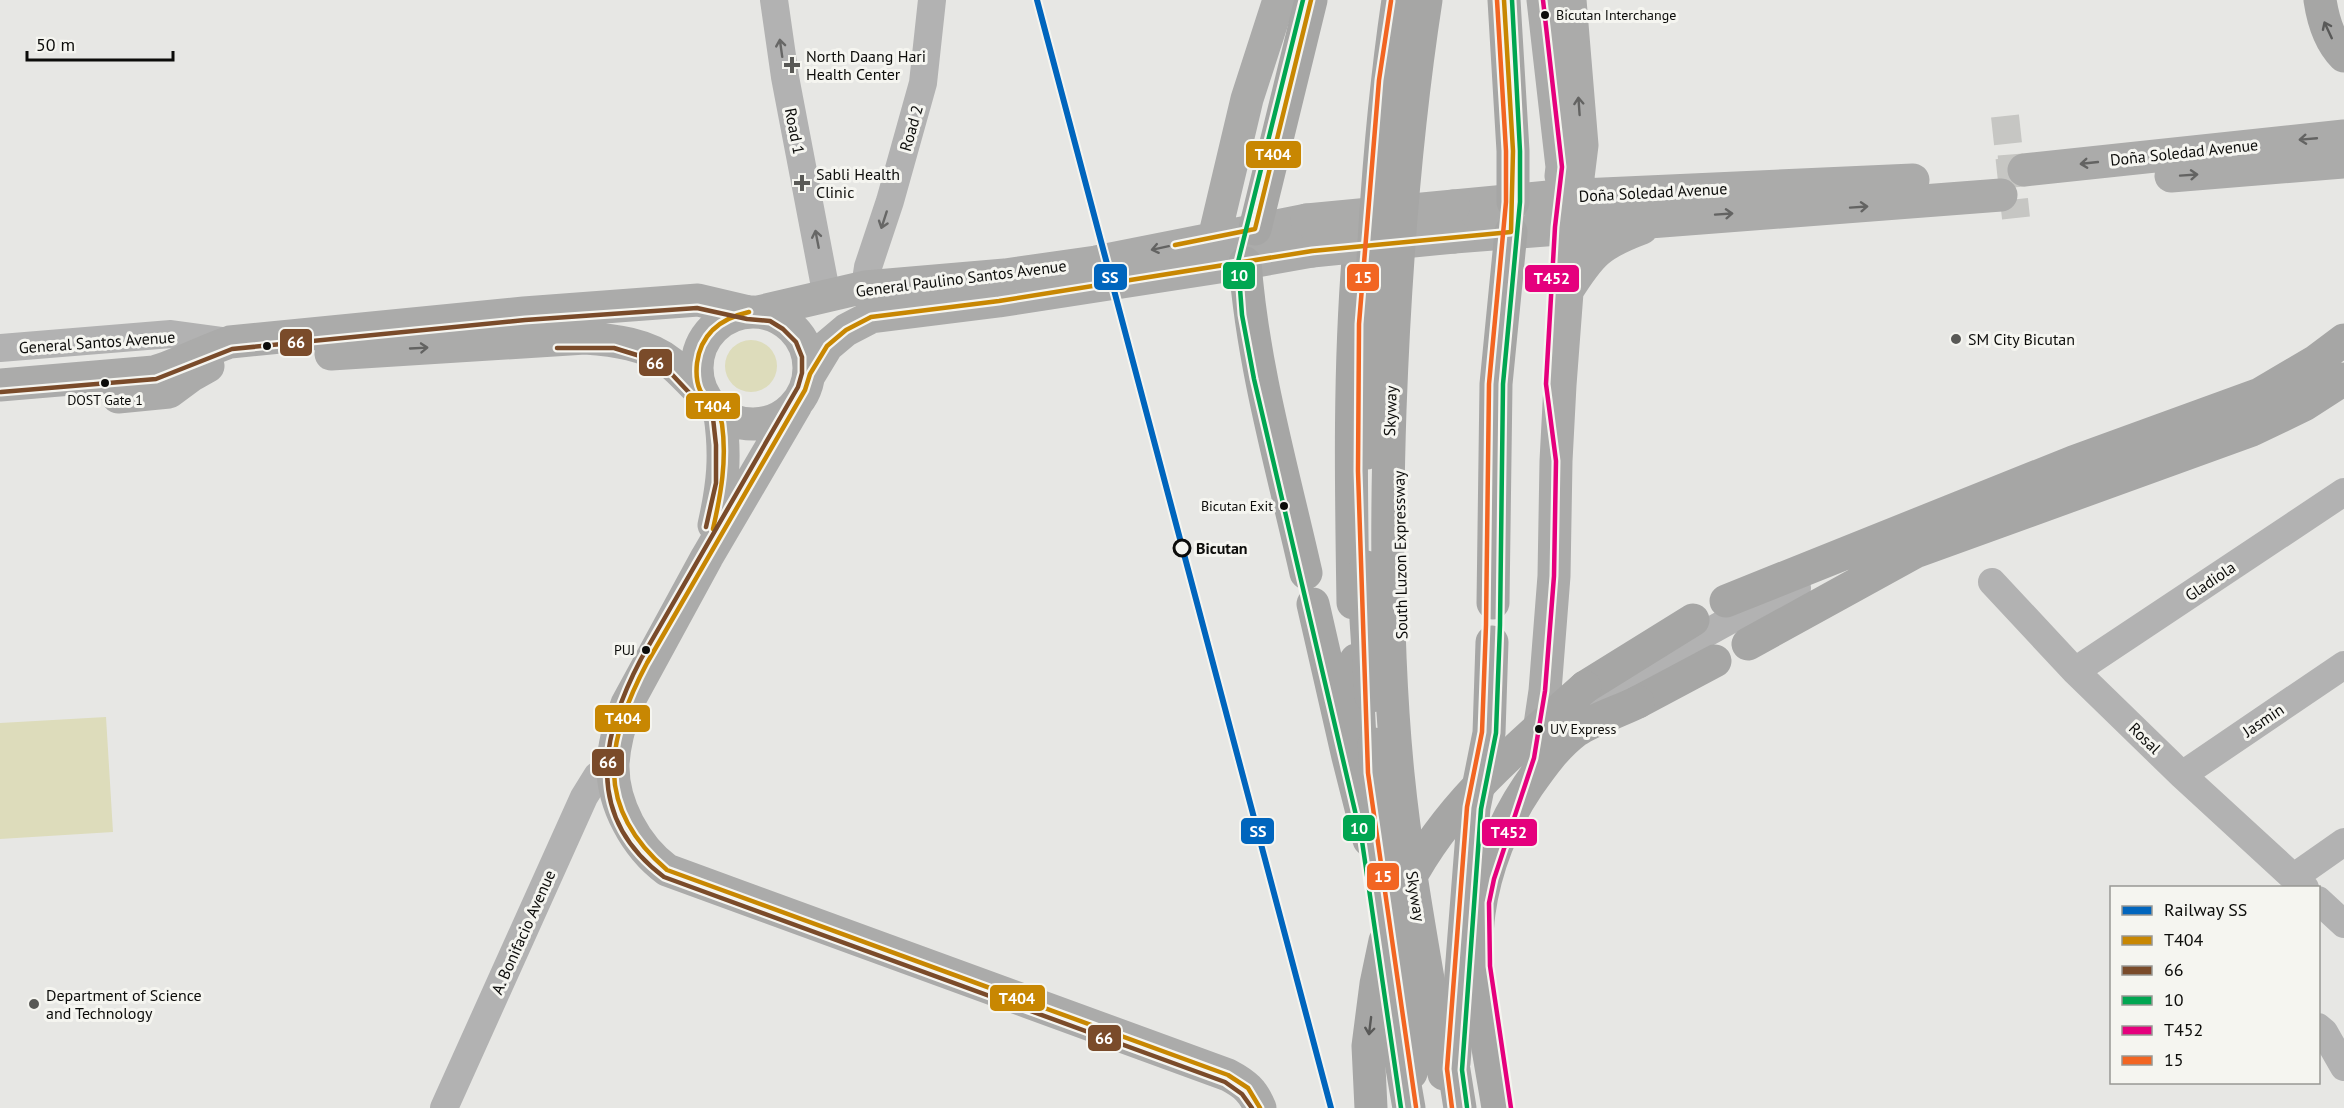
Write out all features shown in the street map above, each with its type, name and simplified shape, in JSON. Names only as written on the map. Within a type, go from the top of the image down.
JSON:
[{"type":"highway","points":[[1255,229],[1311,0]]},
{"type":"highway","points":[[1384,0],[1372,79],[1352,324],[1350,471],[1361,774],[1409,1108]]},
{"type":"highway","name":"Skyway","points":[[1398,0],[1386,82],[1368,322],[1366,620],[1382,856],[1411,1072],[1418,1108]]},
{"type":"highway","name":"Skyway","points":[[1426,0],[1413,86],[1393,323],[1388,477],[1389,617],[1398,773],[1410,863],[1450,1108]]},
{"type":"highway","name":"South Luzon Expressway","points":[[1439,0],[1426,85],[1403,323],[1398,469],[1399,616],[1408,774],[1460,1108]]},
{"type":"highway","points":[[1493,603],[1497,384],[1512,217],[1513,151],[1504,0]]},
{"type":"highway","points":[[2320,0],[2324,20],[2338,50],[2344,56]]},
{"type":"highway","points":[[1245,263],[1249,314],[1261,376],[1348,757],[1370,840]]},
{"type":"highway","points":[[1726,601],[2073,462],[2260,394],[2316,361],[2344,340]]},
{"type":"highway","points":[[1748,644],[1915,552],[2252,430],[2304,405],[2344,379]]},
{"type":"highway","points":[[1371,1108],[1368,1046],[1376,984],[1386,935],[1401,896],[1423,854],[1499,764],[1585,687],[1693,620]]},
{"type":"highway","points":[[1454,1070],[1474,808],[1489,733],[1492,642]]},
{"type":"highway","points":[[1498,1108],[1478,951],[1479,914],[1486,879],[1499,839],[1519,799],[1547,758],[1577,731],[1715,661]]},
{"type":"main road","points":[[1207,269],[1212,237],[1246,99],[1280,0]]},
{"type":"main road","points":[[1511,1108],[1490,966],[1489,903],[1494,879],[1536,749],[1545,691],[1554,576],[1556,462],[1566,293],[1562,167],[1543,0]]},
{"type":"main road","points":[[1556,462],[1546,384],[1565,211],[1582,145],[1570,0]]},
{"type":"main road","name":"Doña Soledad Avenue","points":[[1565,211],[1665,219],[1857,207],[2012,182],[2344,136]]},
{"type":"main road","name":"Doña Soledad Avenue","points":[[1310,235],[1849,184],[2012,182],[2173,176],[2344,162]]},
{"type":"main road","points":[[1566,293],[1585,262],[1599,249],[1615,238],[1665,219]]},
{"type":"main road","name":"General Paulino Santos Avenue","points":[[0,385],[154,372],[176,366],[199,353],[230,342],[524,313],[698,300],[753,312],[865,287],[1005,275],[1109,259],[1255,229],[1310,235]]},
{"type":"main road","points":[[1245,263],[1255,229]]},
{"type":"main road","name":"General Paulino Santos Avenue","points":[[810,374],[827,346],[846,330],[871,317],[999,301],[1245,263],[1310,235]]},
{"type":"main road","points":[[707,556],[724,474],[724,444],[711,404],[696,375],[697,356],[704,338],[717,324],[734,314],[753,312],[772,314],[789,323],[802,338],[809,355],[810,374],[805,390],[707,556],[627,704],[621,722],[613,764],[615,786],[621,807],[636,838],[652,859],[667,870],[1228,1076],[1244,1083],[1254,1094],[1260,1108]]},
{"type":"main road","points":[[0,405],[169,392],[192,375],[218,362],[585,338],[615,340],[669,361],[711,404],[740,424],[763,424],[778,420],[796,405]]},
{"type":"street","name":"Road 1","points":[[774,0],[784,77],[827,297]]},
{"type":"street","name":"Road 2","points":[[865,287],[868,267],[890,201],[923,83],[932,0]]},
{"type":"street","name":"General Santos Avenue","points":[[0,348],[171,334],[230,342]]},
{"type":"street","points":[[2200,436],[2277,396],[2344,354]]},
{"type":"street","points":[[1536,749],[1649,678],[1918,540],[1941,524],[2285,408],[2344,371]]},
{"type":"street","name":"Gladiola","points":[[2075,671],[2344,492]]},
{"type":"street","name":"Rosal","points":[[1992,582],[2075,671],[2182,775],[2300,882]]},
{"type":"street","name":"Jasmin","points":[[2182,775],[2344,665]]},
{"type":"street","name":"A. Bonifacio Avenue","points":[[444,1108],[584,796],[597,777],[613,764]]},
{"type":"street","points":[[2300,882],[2344,842]]},
{"type":"street","points":[[2320,901],[2344,924]]},
{"type":"street","points":[[2320,1029],[2344,1067]]},
{"type":"green space","points":[[746,340],[756,340],[770,347],[777,366],[770,385],[756,392],[746,392],[736,388],[729,381],[725,371],[725,361],[729,351],[736,344]]},
{"type":"green space","points":[[106,717],[113,832],[0,839],[0,723]]},
{"type":"tunnel","points":[[2005,116],[2016,218]]},
{"type":"tunnel","points":[[1999,172],[2024,170]]},
{"type":"rail line","name":"SS","points":[[1037,0],[1331,1108]]},
{"type":"transit line","name":"10","points":[[1303,0],[1238,262],[1242,315],[1254,379],[1362,841],[1401,1108]]},
{"type":"transit line","name":"T404","points":[[1175,245],[1255,229],[1311,0]]},
{"type":"transit line","name":"15","points":[[1452,1108],[1447,1069],[1467,807],[1482,732],[1486,625],[1489,384],[1506,202],[1506,151],[1497,0]]},
{"type":"transit line","name":"T404","points":[[1260,1108],[1248,1088],[1228,1075],[667,870],[643,846],[627,822],[617,797],[614,772],[616,746],[622,719],[647,663],[805,390],[810,374],[827,346],[846,330],[871,317],[999,301],[1312,251],[1511,232],[1513,151],[1504,0]]},
{"type":"transit line","name":"10","points":[[1467,1107],[1462,1070],[1481,809],[1496,733],[1500,625],[1503,384],[1520,202],[1520,151],[1512,0]]},
{"type":"transit line","name":"T452","points":[[1511,1108],[1490,966],[1489,903],[1494,879],[1534,758],[1545,691],[1554,576],[1556,461],[1546,384],[1555,227],[1562,167],[1543,0]]},
{"type":"transit line","name":"15","points":[[1391,1],[1379,80],[1359,324],[1358,471],[1368,773],[1416,1107]]},
{"type":"transit line","name":"66","points":[[1,392],[156,379],[232,349],[525,320],[697,308],[747,319],[770,321],[783,329],[796,342],[802,357],[802,373],[798,387],[641,659],[627,688],[609,746],[607,775],[611,802],[621,829],[638,854],[664,877],[1225,1082],[1242,1094],[1252,1108]]},
{"type":"transit line","name":"T404","points":[[713,529],[722,477],[724,451],[722,424],[719,414],[699,387],[697,363],[703,343],[714,328],[730,318],[749,312]]},
{"type":"transit line","name":"66","points":[[557,348],[614,348],[665,367],[713,418],[716,483],[706,527]]},
{"type":"place","name":"Bicutan Interchange","points":[[1545,15]]},
{"type":"place","name":"North Daang Hari Health Center","points":[[792,65]]},
{"type":"place","name":"Sabli Health Clinic","points":[[802,183]]},
{"type":"place","name":"SM City Bicutan","points":[[1956,339]]},
{"type":"place","name":"DOST Gate 1","points":[[105,383]]},
{"type":"place","name":"Bicutan Exit","points":[[1284,506]]},
{"type":"place","name":"Bicutan","points":[[1182,548]]},
{"type":"place","name":"PUJ","points":[[646,650]]},
{"type":"place","name":"UV Express","points":[[1539,729]]},
{"type":"place","name":"Department of Science and Technology","points":[[34,1004]]}]
